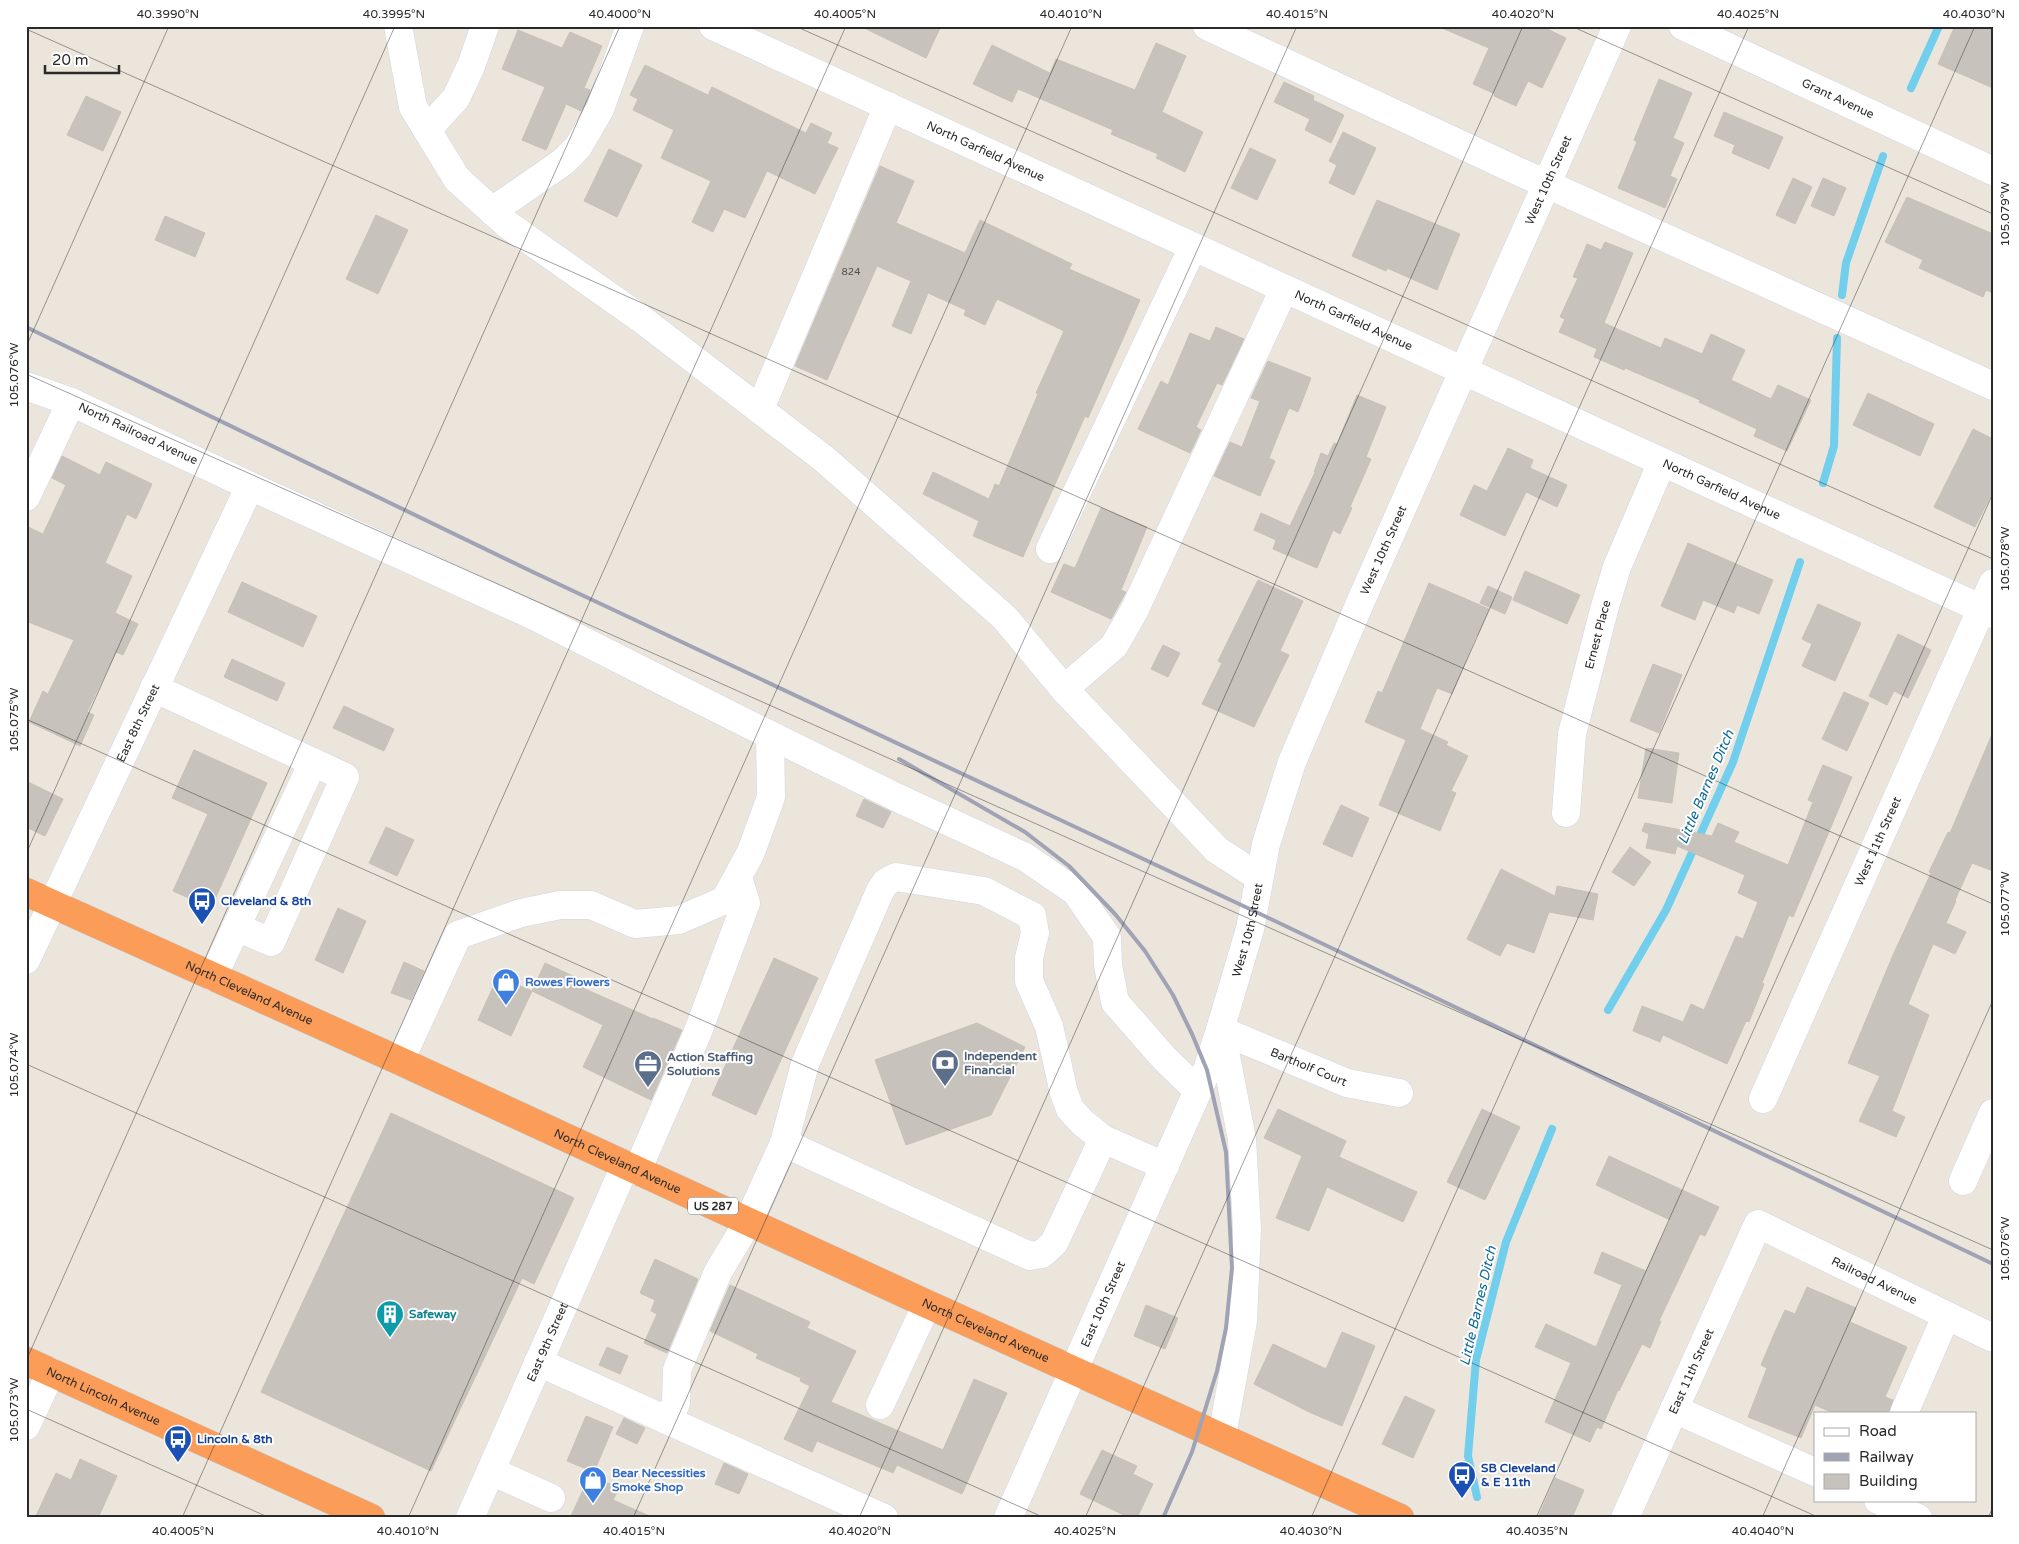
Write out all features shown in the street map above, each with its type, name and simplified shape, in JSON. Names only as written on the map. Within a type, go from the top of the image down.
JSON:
[{"type":"highway","name":"North Cleveland Avenue","points":[[26,892],[1400,1518]]},
{"type":"highway","name":"North Lincoln Avenue","points":[[26,1361],[371,1518]]},
{"type":"street","points":[[398,26],[413,107],[457,179],[508,225],[640,318],[823,458],[1005,618],[1064,689],[1218,850],[1260,877]]},
{"type":"street","points":[[427,130],[456,98],[471,66],[485,26]]},
{"type":"street","points":[[492,211],[563,162],[578,146],[600,110],[630,26]]},
{"type":"street","name":"North Garfield Avenue","points":[[713,26],[1987,612]]},
{"type":"street","points":[[1208,26],[1993,386]]},
{"type":"street","name":"West 10th Street","points":[[1198,1090],[1220,1030],[1250,929],[1266,844],[1292,762],[1367,587],[1617,26]]},
{"type":"street","name":"Grant Avenue","points":[[1683,26],[1993,171]]},
{"type":"street","points":[[760,409],[888,106]]},
{"type":"street","points":[[1050,549],[1193,247]]},
{"type":"street","points":[[1064,689],[1114,646],[1134,611],[1284,289]]},
{"type":"street","name":"North Railroad Avenue","points":[[26,386],[71,402],[534,616],[770,735],[1026,857],[1076,892],[1107,937],[1108,965],[1115,1002],[1164,1058],[1198,1090]]},
{"type":"street","points":[[26,497],[35,458],[71,402]]},
{"type":"street","name":"Ernest Place","points":[[1566,813],[1572,734],[1604,610],[1617,567],[1662,462]]},
{"type":"street","name":"East 8th Street","points":[[26,960],[250,486]]},
{"type":"street","name":"West 11th Street","points":[[1763,1099],[1987,612],[1993,583]]},
{"type":"street","points":[[154,688],[346,777],[271,942],[236,927]]},
{"type":"street","points":[[400,1062],[458,935],[522,913],[560,905],[592,905],[635,924],[679,920],[725,900],[751,852],[771,797],[770,735]]},
{"type":"street","points":[[213,978],[313,762]]},
{"type":"street","name":"East 9th Street","points":[[470,1518],[538,1362],[697,1034],[706,1005],[746,903],[738,876]]},
{"type":"street","points":[[668,1420],[676,1403],[677,1370],[718,1272],[748,1222],[784,1143],[805,1064],[880,890],[886,882],[896,877],[984,891],[1032,916],[1035,933],[1029,958],[1029,981],[1049,1026],[1064,1093],[1070,1109],[1083,1123],[1104,1139],[1165,1166]]},
{"type":"street","points":[[1220,1030],[1242,1139],[1247,1229],[1244,1321],[1222,1436]]},
{"type":"street","name":"Bartholf Court","points":[[1220,1030],[1347,1083],[1399,1093]]},
{"type":"street","name":"East 10th Street","points":[[1008,1518],[1198,1090]]},
{"type":"street","points":[[1963,1181],[1993,1113]]},
{"type":"street","points":[[784,1143],[1030,1256],[1042,1254],[1054,1243],[1104,1139]]},
{"type":"street","name":"Railroad Avenue","points":[[1758,1224],[1993,1338]]},
{"type":"street","name":"East 11th Street","points":[[1625,1518],[1758,1224]]},
{"type":"street","points":[[880,1405],[927,1304]]},
{"type":"street","points":[[1904,1412],[1946,1316]]},
{"type":"street","points":[[538,1362],[884,1518]]},
{"type":"street","points":[[26,1426],[50,1372]]},
{"type":"street","points":[[1674,1409],[1814,1472]]},
{"type":"street","points":[[491,1470],[551,1498]]},
{"type":"street","points":[[1882,1502],[1918,1518]]},
{"type":"building","points":[[860,26],[941,26],[926,58]]},
{"type":"building","points":[[1437,26],[1541,26],[1566,38],[1542,88],[1528,81],[1516,106],[1473,84],[1489,48]]},
{"type":"building","points":[[1955,26],[1993,26],[1993,88],[1938,64]]},
{"type":"building","points":[[518,30],[562,48],[570,32],[602,46],[584,88],[590,90],[586,102],[581,111],[566,104],[546,150],[522,140],[545,87],[502,69]]},
{"type":"building","points":[[1156,43],[1186,56],[1162,112],[1203,132],[1185,172],[1156,158],[1158,154],[1111,134],[1113,130],[1018,89],[1012,102],[973,84],[992,45],[1050,73],[1056,59],[1135,90]]},
{"type":"building","points":[[645,65],[708,95],[712,87],[806,133],[811,123],[832,133],[827,143],[838,148],[815,194],[767,171],[745,218],[724,209],[713,232],[692,222],[711,181],[661,158],[674,130],[633,110],[638,99],[630,95]]},
{"type":"building","points":[[1659,79],[1692,93],[1673,138],[1684,143],[1670,176],[1677,179],[1665,208],[1618,188],[1637,142],[1634,140]]},
{"type":"building","points":[[1284,82],[1314,96],[1313,100],[1344,115],[1331,143],[1305,130],[1310,119],[1274,102]]},
{"type":"building","points":[[86,96],[121,112],[103,151],[67,135]]},
{"type":"building","points":[[1724,112],[1783,137],[1769,169],[1732,153],[1735,145],[1714,136]]},
{"type":"building","points":[[1343,132],[1376,148],[1354,195],[1329,183],[1337,165],[1329,161]]},
{"type":"building","points":[[1250,148],[1276,160],[1257,200],[1231,188]]},
{"type":"building","points":[[609,149],[642,165],[617,217],[584,201]]},
{"type":"building","points":[[880,166],[914,181],[896,223],[965,253],[980,220],[1072,264],[1069,269],[1140,300],[1088,418],[1085,416],[1023,557],[973,536],[979,521],[923,494],[933,472],[989,499],[995,484],[999,486],[1038,394],[1036,393],[1064,331],[997,299],[985,325],[964,315],[966,310],[928,293],[911,334],[892,326],[911,281],[877,266],[827,380],[795,366]]},
{"type":"building","points":[[1793,178],[1812,187],[1795,224],[1776,215]]},
{"type":"building","points":[[1823,178],[1846,188],[1834,216],[1811,206]]},
{"type":"building","points":[[1907,197],[1993,234],[1993,293],[1986,290],[1983,297],[1919,268],[1923,260],[1885,242]]},
{"type":"building","points":[[1377,200],[1460,234],[1437,290],[1387,268],[1386,271],[1352,256]]},
{"type":"building","points":[[376,215],[408,230],[378,294],[346,279]]},
{"type":"building","points":[[165,216],[205,233],[195,257],[155,240]]},
{"type":"building","points":[[1605,242],[1633,253],[1604,323],[1661,348],[1665,338],[1702,354],[1711,334],[1745,350],[1731,380],[1771,399],[1778,385],[1811,400],[1787,451],[1754,436],[1757,429],[1699,402],[1700,400],[1594,357],[1597,349],[1559,332],[1565,319],[1560,317],[1578,278],[1573,277],[1587,244],[1601,250]]},
{"type":"building","points":[[1216,327],[1244,339],[1222,385],[1217,383],[1196,427],[1201,430],[1190,453],[1138,429],[1161,381],[1168,385],[1190,333],[1210,341]]},
{"type":"building","points":[[1268,361],[1311,378],[1298,412],[1289,408],[1269,458],[1275,461],[1260,496],[1214,476],[1230,442],[1242,447],[1260,401],[1251,398]]},
{"type":"building","points":[[1868,393],[1934,424],[1920,456],[1853,425]]},
{"type":"building","points":[[1357,395],[1386,407],[1366,457],[1371,459],[1350,507],[1352,508],[1340,534],[1333,530],[1317,568],[1273,549],[1276,540],[1254,530],[1261,513],[1290,526],[1315,472],[1321,453],[1328,456],[1334,443],[1337,444]]},
{"type":"building","points":[[1973,429],[1993,439],[1993,491],[1975,527],[1934,507]]},
{"type":"building","points":[[1508,448],[1533,460],[1530,468],[1567,485],[1557,507],[1526,492],[1505,536],[1460,515],[1474,485],[1487,491]]},
{"type":"building","points":[[62,456],[100,475],[106,462],[152,484],[136,519],[127,514],[105,563],[132,576],[115,613],[138,624],[123,655],[116,652],[87,712],[94,715],[80,746],[29,722],[43,691],[48,694],[74,640],[26,621],[26,526],[43,534],[66,485],[52,478]]},
{"type":"building","points":[[1101,508],[1147,527],[1121,590],[1126,592],[1111,619],[1051,592],[1064,564],[1075,568]]},
{"type":"building","points":[[1688,543],[1773,580],[1759,614],[1737,605],[1734,613],[1703,600],[1695,620],[1661,606]]},
{"type":"building","points":[[1525,571],[1580,595],[1567,624],[1513,600]]},
{"type":"building","points":[[1258,580],[1303,601],[1280,651],[1289,655],[1254,727],[1202,704],[1222,663],[1218,661]]},
{"type":"building","points":[[242,582],[317,616],[303,647],[228,612]]},
{"type":"building","points":[[1429,583],[1489,609],[1452,694],[1437,688],[1420,729],[1448,742],[1446,745],[1468,756],[1451,791],[1456,793],[1440,831],[1379,805],[1406,740],[1365,722],[1378,691],[1382,693]]},
{"type":"building","points":[[1488,586],[1512,597],[1505,614],[1480,603]]},
{"type":"building","points":[[1818,604],[1861,623],[1835,681],[1802,666],[1812,644],[1802,639]]},
{"type":"building","points":[[1898,634],[1931,650],[1908,698],[1894,691],[1887,705],[1869,696]]},
{"type":"building","points":[[1163,645],[1180,653],[1168,677],[1151,669]]},
{"type":"building","points":[[232,659],[285,683],[277,701],[224,677]]},
{"type":"building","points":[[1653,664],[1682,675],[1659,733],[1630,721]]},
{"type":"building","points":[[1844,692],[1869,703],[1847,751],[1822,739]]},
{"type":"building","points":[[344,706],[394,729],[384,751],[333,728]]},
{"type":"building","points":[[1993,732],[1993,871],[1972,863],[1946,923],[1966,932],[1955,954],[1933,944],[1908,1004],[1929,1015],[1892,1111],[1905,1117],[1896,1137],[1859,1121],[1880,1076],[1848,1063],[1893,955],[1931,873],[1929,872],[1948,832],[1950,833]]},
{"type":"building","points":[[1646,748],[1679,753],[1672,803],[1638,798]]},
{"type":"building","points":[[194,750],[267,783],[211,908],[173,891],[208,814],[172,798]]},
{"type":"building","points":[[1823,765],[1852,777],[1793,917],[1789,915],[1749,1022],[1746,1021],[1727,1064],[1663,1035],[1660,1042],[1633,1031],[1642,1006],[1683,1022],[1691,1004],[1704,1010],[1736,936],[1743,939],[1758,902],[1738,893],[1745,875],[1677,846],[1675,854],[1646,848],[1649,834],[1642,831],[1645,823],[1712,836],[1718,823],[1739,832],[1734,842],[1788,865],[1813,802],[1808,800]]},
{"type":"building","points":[[26,781],[63,799],[45,836],[26,827]]},
{"type":"building","points":[[864,799],[891,812],[883,828],[856,816]]},
{"type":"building","points":[[1341,805],[1369,818],[1352,857],[1323,844]]},
{"type":"building","points":[[386,827],[414,840],[397,876],[369,863]]},
{"type":"building","points":[[1630,847],[1651,862],[1634,886],[1612,872]]},
{"type":"building","points":[[1501,869],[1555,896],[1557,886],[1598,894],[1593,920],[1549,912],[1534,953],[1507,943],[1500,956],[1467,939]]},
{"type":"building","points":[[338,908],[366,921],[343,973],[315,960]]},
{"type":"building","points":[[774,958],[818,978],[756,1115],[712,1095]]},
{"type":"building","points":[[404,962],[424,971],[411,1000],[391,993]]},
{"type":"building","points":[[545,963],[588,983],[585,989],[682,1030],[651,1100],[583,1067],[603,1025],[532,991]]},
{"type":"building","points":[[498,976],[532,991],[511,1036],[478,1020]]},
{"type":"building","name":"Independent Financial","points":[[977,1023],[1025,1047],[991,1115],[906,1145],[875,1060]]},
{"type":"building","points":[[1278,1109],[1346,1141],[1339,1157],[1417,1192],[1403,1222],[1327,1187],[1309,1231],[1276,1218],[1302,1156],[1264,1138]]},
{"type":"building","points":[[1482,1109],[1520,1127],[1485,1200],[1447,1182]]},
{"type":"building","name":"Safeway","points":[[391,1113],[574,1198],[534,1284],[522,1278],[431,1471],[261,1392]]},
{"type":"building","points":[[1609,1156],[1719,1207],[1705,1236],[1700,1234],[1659,1321],[1661,1321],[1650,1348],[1642,1344],[1618,1390],[1601,1429],[1597,1427],[1590,1442],[1545,1422],[1571,1363],[1535,1347],[1546,1324],[1596,1347],[1622,1285],[1594,1273],[1602,1252],[1646,1271],[1670,1220],[1596,1185]]},
{"type":"building","points":[[655,1259],[698,1279],[667,1353],[644,1343],[657,1314],[651,1311],[655,1300],[640,1293]]},
{"type":"building","points":[[730,1285],[810,1322],[807,1328],[856,1351],[831,1402],[943,1450],[974,1379],[1007,1393],[962,1494],[897,1465],[893,1473],[817,1441],[812,1452],[784,1439],[810,1386],[800,1381],[801,1378],[756,1358],[758,1354],[710,1331]]},
{"type":"building","points":[[1807,1287],[1856,1308],[1850,1322],[1907,1347],[1885,1397],[1893,1400],[1889,1412],[1831,1412],[1815,1405],[1801,1438],[1748,1417],[1767,1368],[1761,1365],[1785,1310],[1795,1314]]},
{"type":"building","points":[[1146,1305],[1178,1318],[1165,1349],[1134,1336]]},
{"type":"building","points":[[1342,1332],[1375,1346],[1342,1426],[1309,1412],[1254,1384],[1273,1344],[1326,1369]]},
{"type":"building","points":[[607,1347],[628,1356],[620,1374],[599,1365]]},
{"type":"building","points":[[1405,1396],[1435,1410],[1413,1458],[1382,1444]]},
{"type":"building","points":[[586,1416],[613,1427],[594,1472],[567,1461]]},
{"type":"building","points":[[624,1418],[645,1428],[637,1444],[616,1434]]},
{"type":"building","points":[[1102,1450],[1137,1466],[1133,1474],[1153,1484],[1137,1518],[1130,1518],[1080,1494]]},
{"type":"building","points":[[80,1459],[117,1476],[98,1518],[35,1518],[56,1473],[71,1480]]},
{"type":"building","points":[[724,1463],[748,1474],[739,1494],[715,1484]]},
{"type":"building","points":[[590,1475],[619,1488],[613,1500],[654,1518],[570,1518]]},
{"type":"building","points":[[1555,1478],[1584,1490],[1572,1518],[1538,1518]]},
{"type":"waterway","name":"Little Barnes Ditch","points":[[1911,88],[1939,26]]},
{"type":"waterway","name":"Little Barnes Ditch","points":[[1842,295],[1846,263],[1883,156]]},
{"type":"waterway","name":"Little Barnes Ditch","points":[[1823,483],[1834,446],[1837,338]]},
{"type":"waterway","name":"Little Barnes Ditch","points":[[1608,1010],[1666,910],[1733,762],[1800,562]]},
{"type":"waterway","name":"Little Barnes Ditch","points":[[1477,1497],[1468,1456],[1476,1360],[1506,1242],[1552,1129]]},
{"type":"railway","points":[[26,327],[535,573],[1254,911],[1993,1264]]},
{"type":"railway","points":[[899,759],[1025,832],[1069,866],[1115,914],[1145,951],[1173,995],[1207,1070],[1226,1152],[1232,1268],[1226,1328],[1217,1371],[1192,1452],[1163,1518]]},
{"type":"place","name":"Cleveland & 8th","points":[[202,925]]},
{"type":"place","name":"Rowes Flowers","points":[[506,1006]]},
{"type":"place","name":"Independent Financial","points":[[945,1087]]},
{"type":"place","name":"Action Staffing Solutions","points":[[648,1088]]},
{"type":"place","name":"Safeway","points":[[390,1338]]},
{"type":"place","name":"Lincoln & 8th","points":[[178,1463]]},
{"type":"place","name":"SB Cleveland & E 11th","points":[[1462,1499]]},
{"type":"place","name":"Bear Necessities Smoke Shop","points":[[593,1504]]}]
